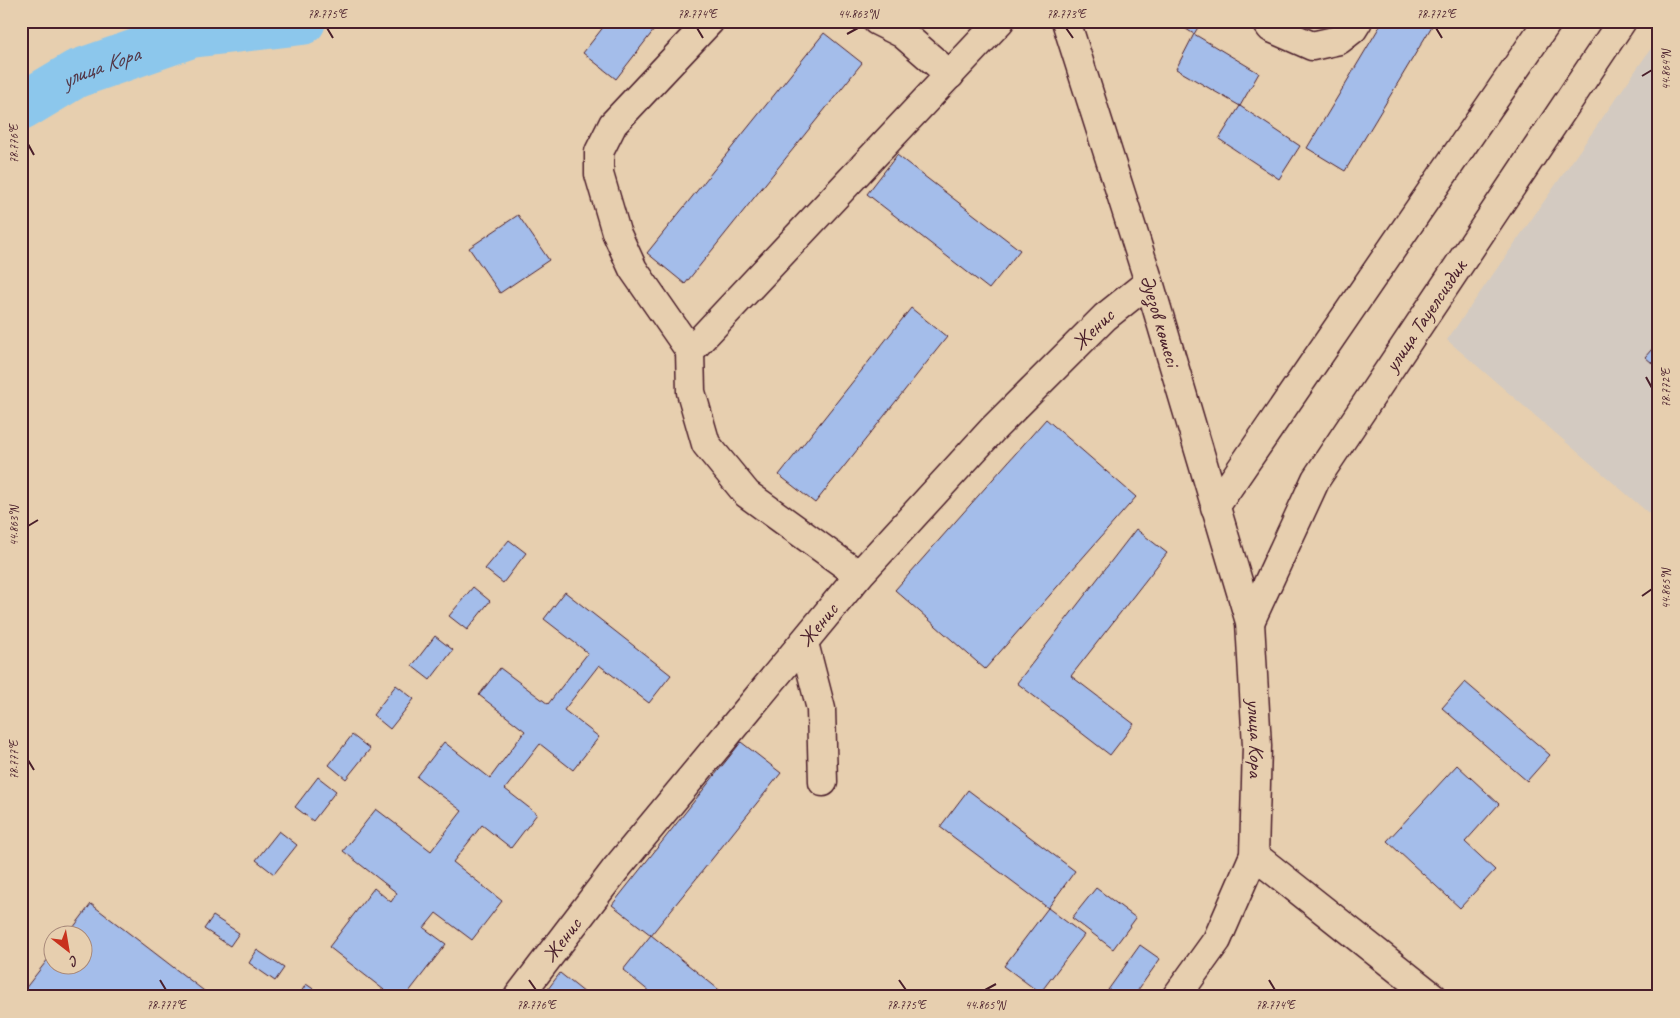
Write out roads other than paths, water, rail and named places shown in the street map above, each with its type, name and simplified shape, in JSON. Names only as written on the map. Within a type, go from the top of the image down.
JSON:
[{"type":"street","points":[[710,21],[613,124],[599,152],[599,174],[616,232],[633,269],[690,351],[691,392],[706,444],[747,494],[859,575]]},
{"type":"street","points":[[877,21],[903,34],[950,75]]},
{"type":"street","points":[[690,351],[1000,21]]},
{"type":"street","name":"Әуезов көшесі","points":[[1066,21],[1149,282],[1250,622]]},
{"type":"street","points":[[1266,21],[1271,28],[1312,46],[1339,40],[1353,30],[1358,21]]},
{"type":"street","points":[[1215,506],[1548,21]]},
{"type":"street","name":"улица Тауелсиздик","points":[[1250,622],[1316,478],[1622,21]]},
{"type":"street","name":"Женис","points":[[518,997],[615,870],[859,575],[1021,401],[1105,317],[1149,282]]},
{"type":"street","name":"улица Кора","points":[[1176,997],[1217,940],[1254,856],[1257,746],[1250,622]]},
{"type":"street","points":[[804,643],[821,709],[823,782]]},
{"type":"street","points":[[1254,856],[1433,997]]},
{"type":"waterway","name":"улица Кора","points":[[21,107],[76,74],[191,34],[302,21]]}]
